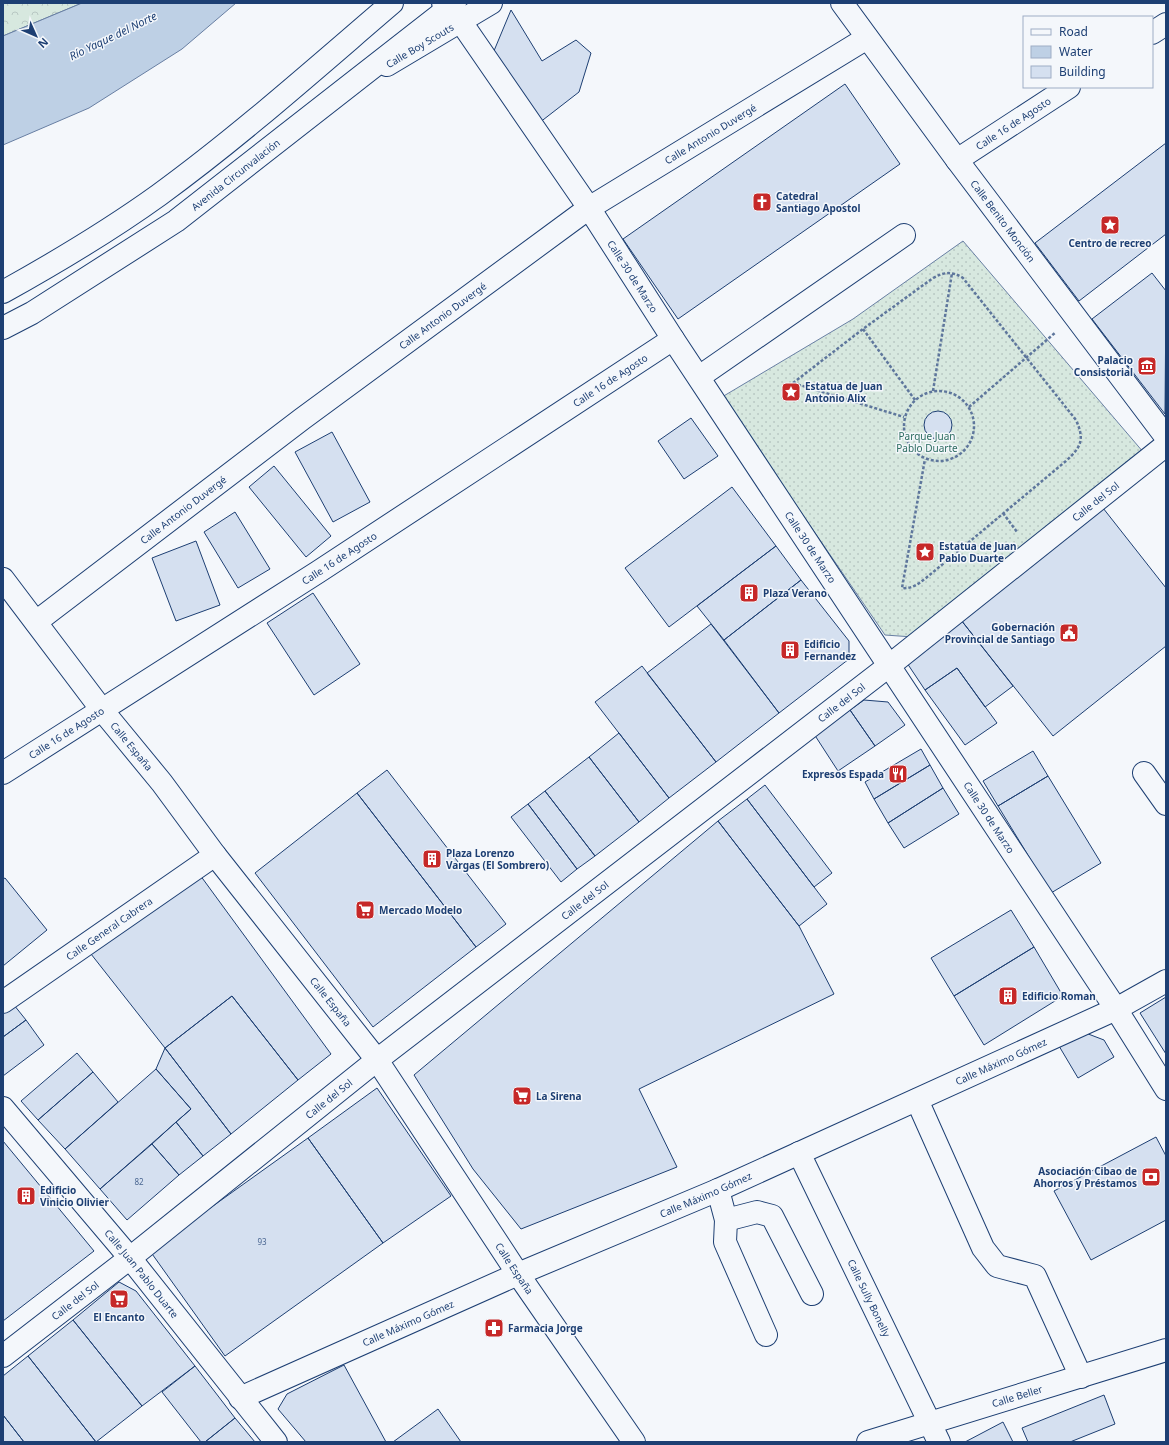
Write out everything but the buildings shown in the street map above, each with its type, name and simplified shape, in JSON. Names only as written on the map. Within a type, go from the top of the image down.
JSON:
[{"type":"street","points":[[3,292],[67,257],[159,194],[261,115],[392,3]]},
{"type":"street","name":"Calle Boy Scouts","points":[[348,87],[452,9],[491,3]]},
{"type":"street","name":"Calle Benito Monción","points":[[842,3],[957,160],[1166,437]]},
{"type":"street","name":"Calle 30 de Marzo","points":[[452,9],[589,208],[673,339],[1116,1009],[1166,1089]]},
{"type":"street","points":[[1153,32],[1166,24]]},
{"type":"street","name":"Calle Antonio Duvergé","points":[[36,622],[302,419],[589,208],[868,38]]},
{"type":"street","name":"Avenida Circunvalación","points":[[3,328],[32,313],[176,221],[348,87]]},
{"type":"street","name":"Calle 16 de Agosto","points":[[957,160],[1067,88]]},
{"type":"street","points":[[699,377],[904,235]]},
{"type":"street","name":"Calle 16 de Agosto","points":[[3,773],[318,572],[673,339]]},
{"type":"street","name":"Calle del Sol","points":[[3,1356],[130,1258],[378,1060],[890,666],[1166,445]]},
{"type":"street","name":"Calle España","points":[[3,579],[102,710],[162,783],[215,855],[378,1060],[518,1274],[634,1442]]},
{"type":"street","points":[[1144,773],[1166,804]]},
{"type":"street","name":"Calle General Cabrera","points":[[3,1002],[215,855]]},
{"type":"street","name":"Calle Máximo Gómez","points":[[240,1398],[518,1274],[718,1190],[799,1154],[1116,1009],[1166,981]]},
{"type":"street","points":[[917,1100],[983,1248],[997,1266],[1035,1276],[1081,1377]]},
{"type":"street","name":"Calle Juan Pablo Duarte","points":[[3,1108],[130,1258],[276,1442]]},
{"type":"street","name":"Calle Sully Bonelly","points":[[799,1154],[935,1433]]},
{"type":"street","points":[[718,1190],[726,1220],[725,1242],[766,1335]]},
{"type":"street","points":[[726,1220],[757,1212],[772,1216],[812,1294]]},
{"type":"street","name":"Calle Beller","points":[[868,1442],[935,1433],[1081,1377],[1166,1350]]},
{"type":"path","points":[[904,417],[793,383],[933,278],[946,273],[952,273],[963,278],[1025,358],[1076,420],[1081,432],[1081,442],[1075,452],[916,585],[907,589],[902,588],[925,459]]},
{"type":"path","points":[[933,391],[952,273]]},
{"type":"path","points":[[969,407],[1075,317]]},
{"type":"path","points":[[863,329],[915,400]]},
{"type":"path","points":[[933,391],[953,394],[962,399],[969,407],[973,416],[974,426],[969,445],[962,453],[945,461],[935,462],[916,454],[905,438],[903,428],[904,417],[908,408],[923,394],[933,391]]},
{"type":"green space","points":[[3,3],[82,3],[3,36]]},
{"type":"green space","name":"Parque Juan Pablo Duarte","points":[[963,241],[1144,453],[913,637],[885,635],[722,397],[853,319]]},
{"type":"water","name":"Río Yaque del Norte","points":[[82,3],[236,3],[182,49],[89,108],[3,145],[3,36]]},
{"type":"place","name":"Catedral Santiago Apostol","points":[[762,202]]},
{"type":"place","name":"Centro de recreo","points":[[1110,225]]},
{"type":"place","name":"Palacio Consistorial","points":[[1147,366]]},
{"type":"place","name":"Estatua de Juan Antonio Alix","points":[[791,392]]},
{"type":"place","name":"Estatua de Juan Pablo Duarte","points":[[925,552]]},
{"type":"place","name":"Plaza Verano","points":[[749,593]]},
{"type":"place","name":"Gobernación Provincial de Santiago","points":[[1069,633]]},
{"type":"place","name":"Edificio Fernandez","points":[[790,650]]},
{"type":"place","name":"Expresos Espada","points":[[898,774]]},
{"type":"place","name":"Plaza Lorenzo Vargas (El Sombrero)","points":[[432,859]]},
{"type":"place","name":"Mercado Modelo","points":[[365,910]]},
{"type":"place","name":"Edificio Roman","points":[[1008,996]]},
{"type":"place","name":"La Sirena","points":[[522,1096]]},
{"type":"place","name":"Asociación Cibao de Ahorros y Préstamos","points":[[1151,1177]]},
{"type":"place","name":"Edificio Vinicio Olivier","points":[[26,1196]]},
{"type":"place","name":"El Encanto","points":[[119,1299]]},
{"type":"place","name":"Farmacia Jorge","points":[[494,1328]]}]
